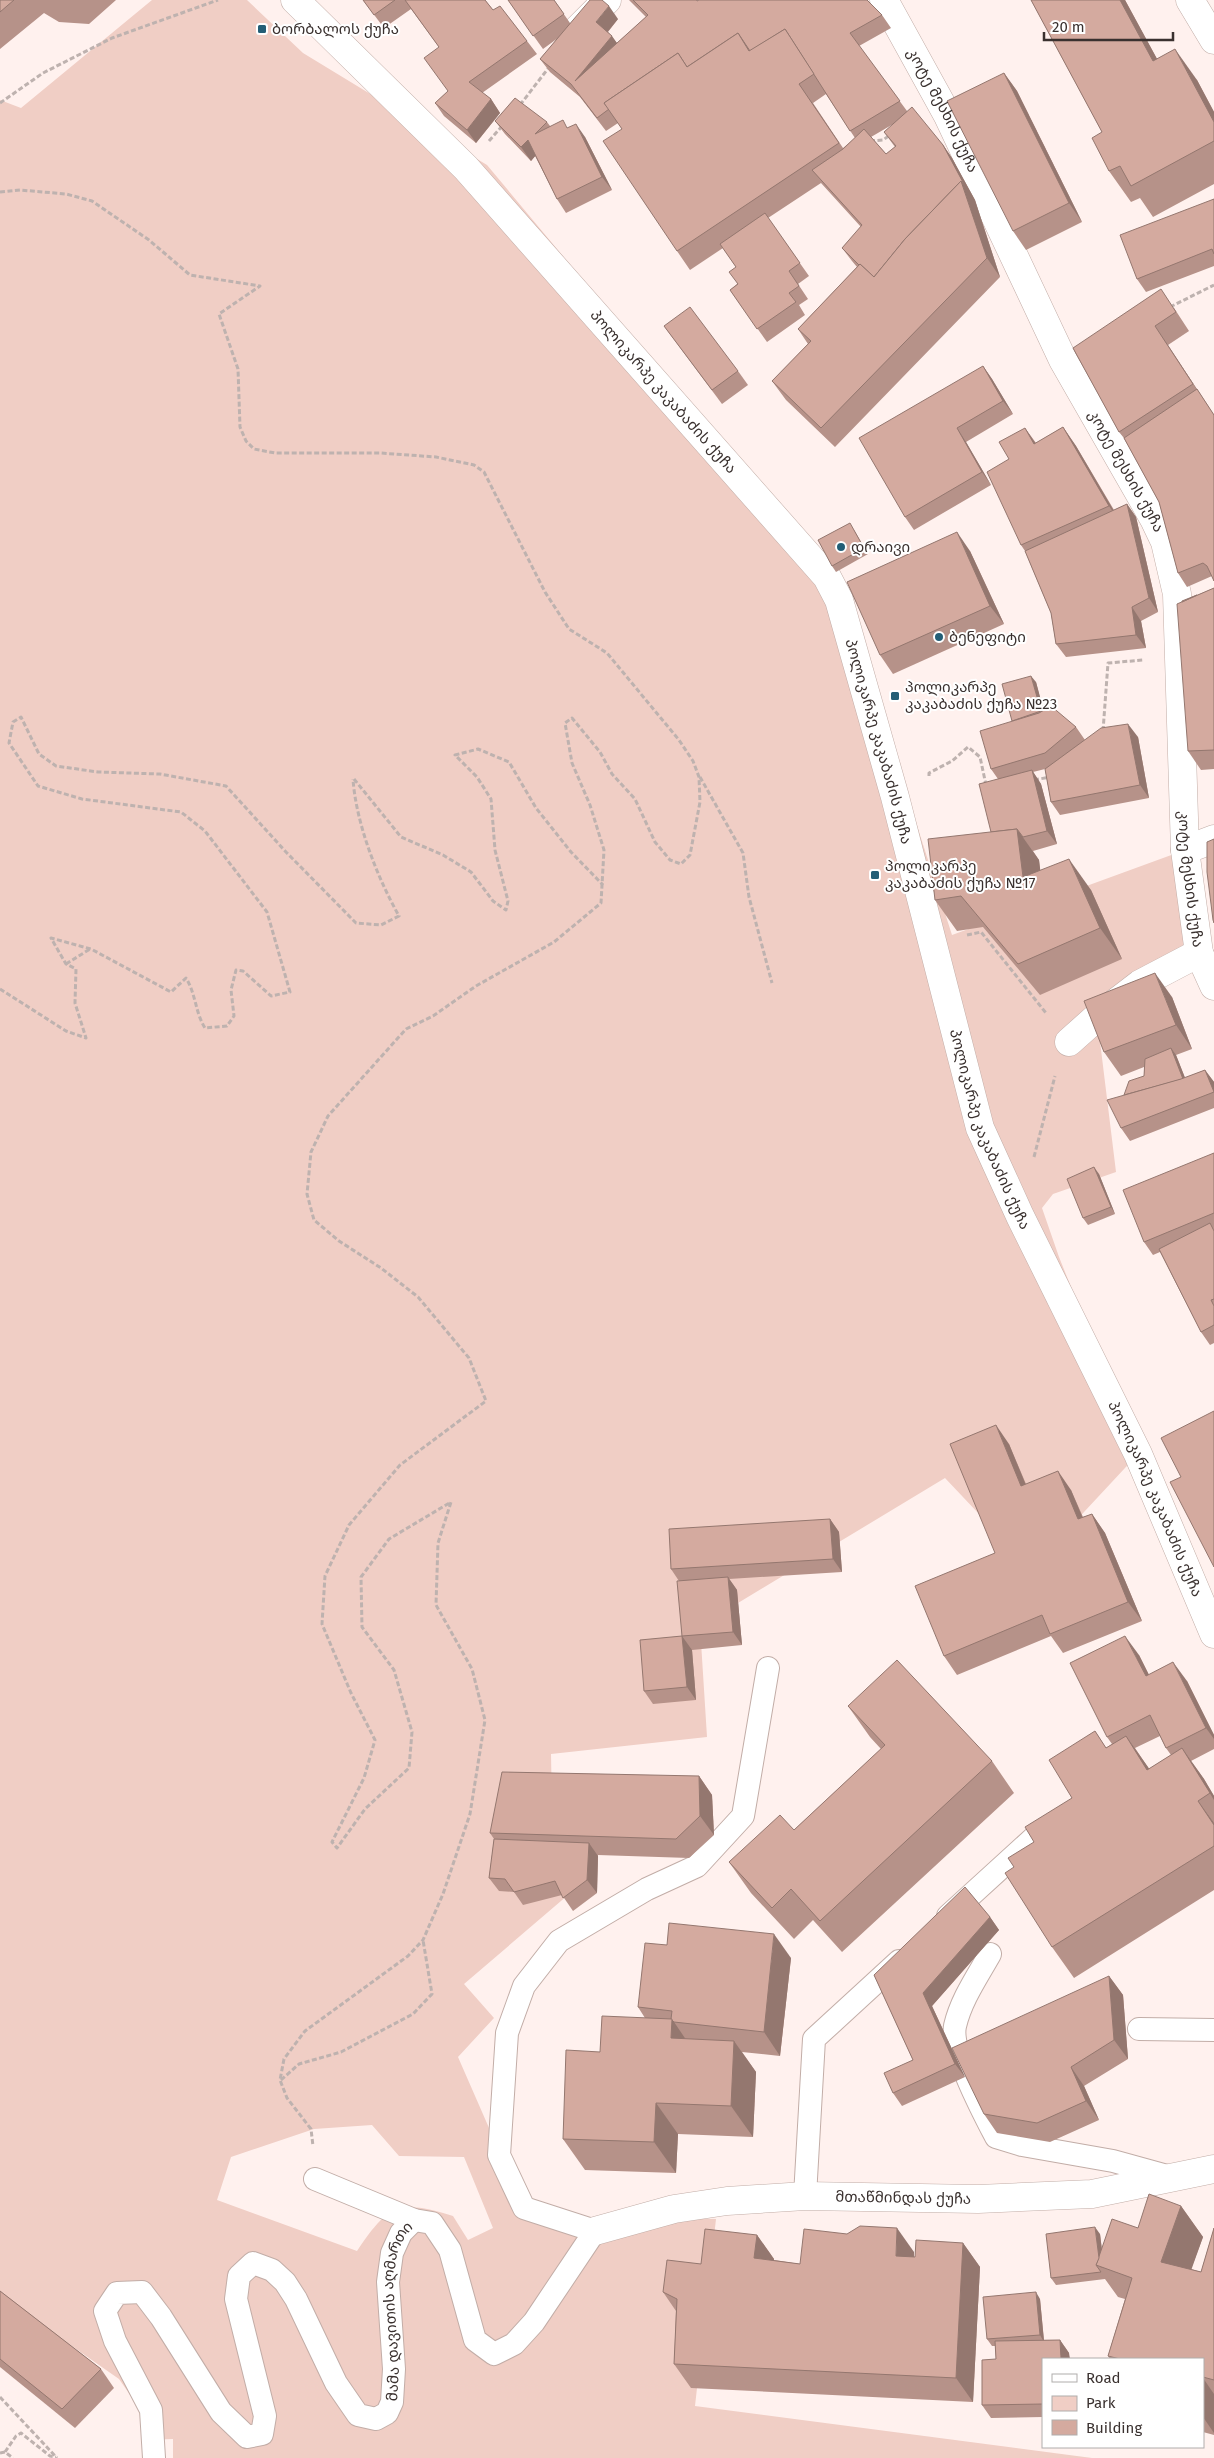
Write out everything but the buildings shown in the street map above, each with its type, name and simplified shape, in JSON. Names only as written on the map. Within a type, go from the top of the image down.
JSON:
[{"type":"street","name":"პოლიკარპე კაკაბაძის ქუჩა","points":[[295,0],[466,168],[827,578],[840,600],[895,797],[980,1128],[1020,1216],[1138,1454],[1214,1634]]},
{"type":"street","points":[[575,32],[607,0]]},
{"type":"street","name":"კოტე მესხის ქუჩა","points":[[884,0],[940,102],[994,210],[1063,360],[1165,542],[1177,594],[1185,850],[1199,953],[1214,986]]},
{"type":"street","points":[[1190,0],[1214,40]]},
{"type":"street","points":[[1185,850],[1214,839]]},
{"type":"street","points":[[1069,1042],[1097,1017],[1140,984],[1199,953]]},
{"type":"street","name":"მთაწმინდას ქუჩა","points":[[595,2231],[674,2209],[727,2201],[805,2196],[978,2199],[1092,2194],[1214,2168]]},
{"type":"lane","points":[[595,2231],[524,2208],[500,2155],[507,2034],[524,1986],[559,1941],[647,1889],[697,1866],[742,1816],[768,1668]]},
{"type":"lane","points":[[805,2196],[814,2039],[1038,1834]]},
{"type":"lane","points":[[990,1954],[964,1999],[954,2028],[957,2048],[978,2104],[996,2137],[1022,2145],[1113,2162],[1171,2178]]},
{"type":"lane","points":[[1138,2029],[1214,2030]]},
{"type":"lane","points":[[315,2179],[414,2220]]},
{"type":"lane","name":"მამა დავითის აღმართი","points":[[154,2458],[151,2410],[115,2341],[105,2312],[117,2293],[142,2292],[161,2317],[221,2412],[247,2437],[262,2434],[266,2416],[236,2299],[238,2276],[253,2263],[272,2270],[284,2282],[296,2299],[336,2383],[352,2407],[358,2415],[376,2419],[386,2413],[392,2402],[394,2369],[388,2282],[392,2253],[401,2234],[414,2220],[432,2224],[450,2250],[475,2340],[494,2354],[514,2344],[534,2322],[595,2231]]},
{"type":"path","points":[[0,102],[43,73],[112,38],[218,0]]},
{"type":"path","points":[[519,106],[575,32]]},
{"type":"path","points":[[866,144],[873,140],[883,140],[940,102]]},
{"type":"path","points":[[466,168],[508,120]]},
{"type":"path","points":[[0,192],[20,190],[66,194],[92,201],[149,240],[190,275],[260,286],[219,314],[238,369],[240,427],[246,441],[254,449],[275,453],[380,452],[436,456],[474,465],[484,472],[545,592],[569,629],[607,653],[679,740],[693,761],[699,777],[743,853],[749,896],[772,983]]},
{"type":"path","points":[[1161,311],[1214,285]]},
{"type":"path","points":[[1102,736],[1108,663],[1179,657]]},
{"type":"path","points":[[0,989],[66,1031],[86,1038],[75,1003],[76,969],[66,964],[51,938],[91,949],[171,992],[186,978],[194,990],[198,1017],[206,1028],[227,1026],[234,1016],[231,990],[236,970],[243,971],[271,996],[290,992],[267,912],[204,831],[181,812],[82,798],[38,786],[9,743],[13,722],[20,717],[39,754],[56,766],[98,772],[160,774],[226,786],[260,825],[356,923],[381,925],[399,916],[387,895],[358,815],[353,779],[401,837],[444,855],[472,872],[493,901],[506,910],[508,901],[495,850],[491,798],[477,777],[455,754],[478,749],[509,762],[536,808],[572,852],[603,885]]},
{"type":"path","points":[[315,2179],[312,2130],[287,2098],[280,2080],[284,2059],[305,2031],[408,1956],[423,1940],[443,1894],[470,1814],[485,1720],[472,1668],[436,1605],[438,1544],[451,1502],[389,1539],[361,1578],[362,1627],[394,1670],[412,1732],[409,1768],[365,1809],[337,1848],[332,1842],[364,1778],[376,1740],[351,1693],[322,1624],[325,1576],[349,1525],[400,1465],[486,1401],[470,1358],[418,1297],[381,1268],[339,1241],[314,1220],[307,1194],[311,1152],[328,1116],[406,1029],[433,1016],[476,986],[554,942],[601,903],[604,850],[590,805],[572,763],[565,723],[572,718],[600,752],[612,774],[635,798],[654,842],[670,860],[681,864],[690,855],[700,802],[699,777]]},
{"type":"path","points":[[930,781],[929,773],[952,761],[968,747],[980,757],[988,791]]},
{"type":"path","points":[[1033,781],[1051,777]]},
{"type":"path","points":[[931,942],[981,932],[1069,1042],[1051,1085],[1034,1160]]},
{"type":"path","points":[[66,964],[91,949]]},
{"type":"path","points":[[280,2080],[299,2064],[341,2052],[413,2014],[432,1994],[423,1940]]},
{"type":"path","points":[[0,2397],[57,2458]]},
{"type":"path","points":[[0,2453],[5,2452],[16,2436],[21,2433],[50,2456],[57,2458]]},
{"type":"path","points":[[5,2452],[13,2458]]},
{"type":"green space","points":[[152,0],[247,0],[303,53],[487,165],[842,591],[952,935],[1185,850],[1199,953],[1097,1017],[1116,1172],[1053,1194],[1042,1208],[1059,1257],[1138,1454],[1031,1569],[945,1478],[700,1626],[707,1737],[551,1754],[553,1860],[568,1895],[464,1984],[494,2018],[458,2057],[524,2208],[595,2231],[649,2217],[716,2219],[695,2406],[1092,2458],[173,2458],[173,2439],[145,2440],[140,2409],[119,2379],[0,2296],[0,100],[21,108]],"holes":[[[372,2125],[399,2156],[464,2157],[493,2228],[468,2240],[453,2216],[420,2208],[407,2207],[387,2215],[377,2224],[357,2251],[217,2200],[231,2157],[314,2129]]]},
{"type":"place","name":"ბორბალოს ქუჩა","points":[[262,29]]},
{"type":"place","name":"დრაივი","points":[[841,547]]},
{"type":"place","name":"ბენეფიტი","points":[[939,637]]},
{"type":"place","name":"პოლიკარპე კაკაბაძის ქუჩა №23","points":[[895,696]]},
{"type":"place","name":"პოლიკარპე კაკაბაძის ქუჩა №17","points":[[875,875]]}]
